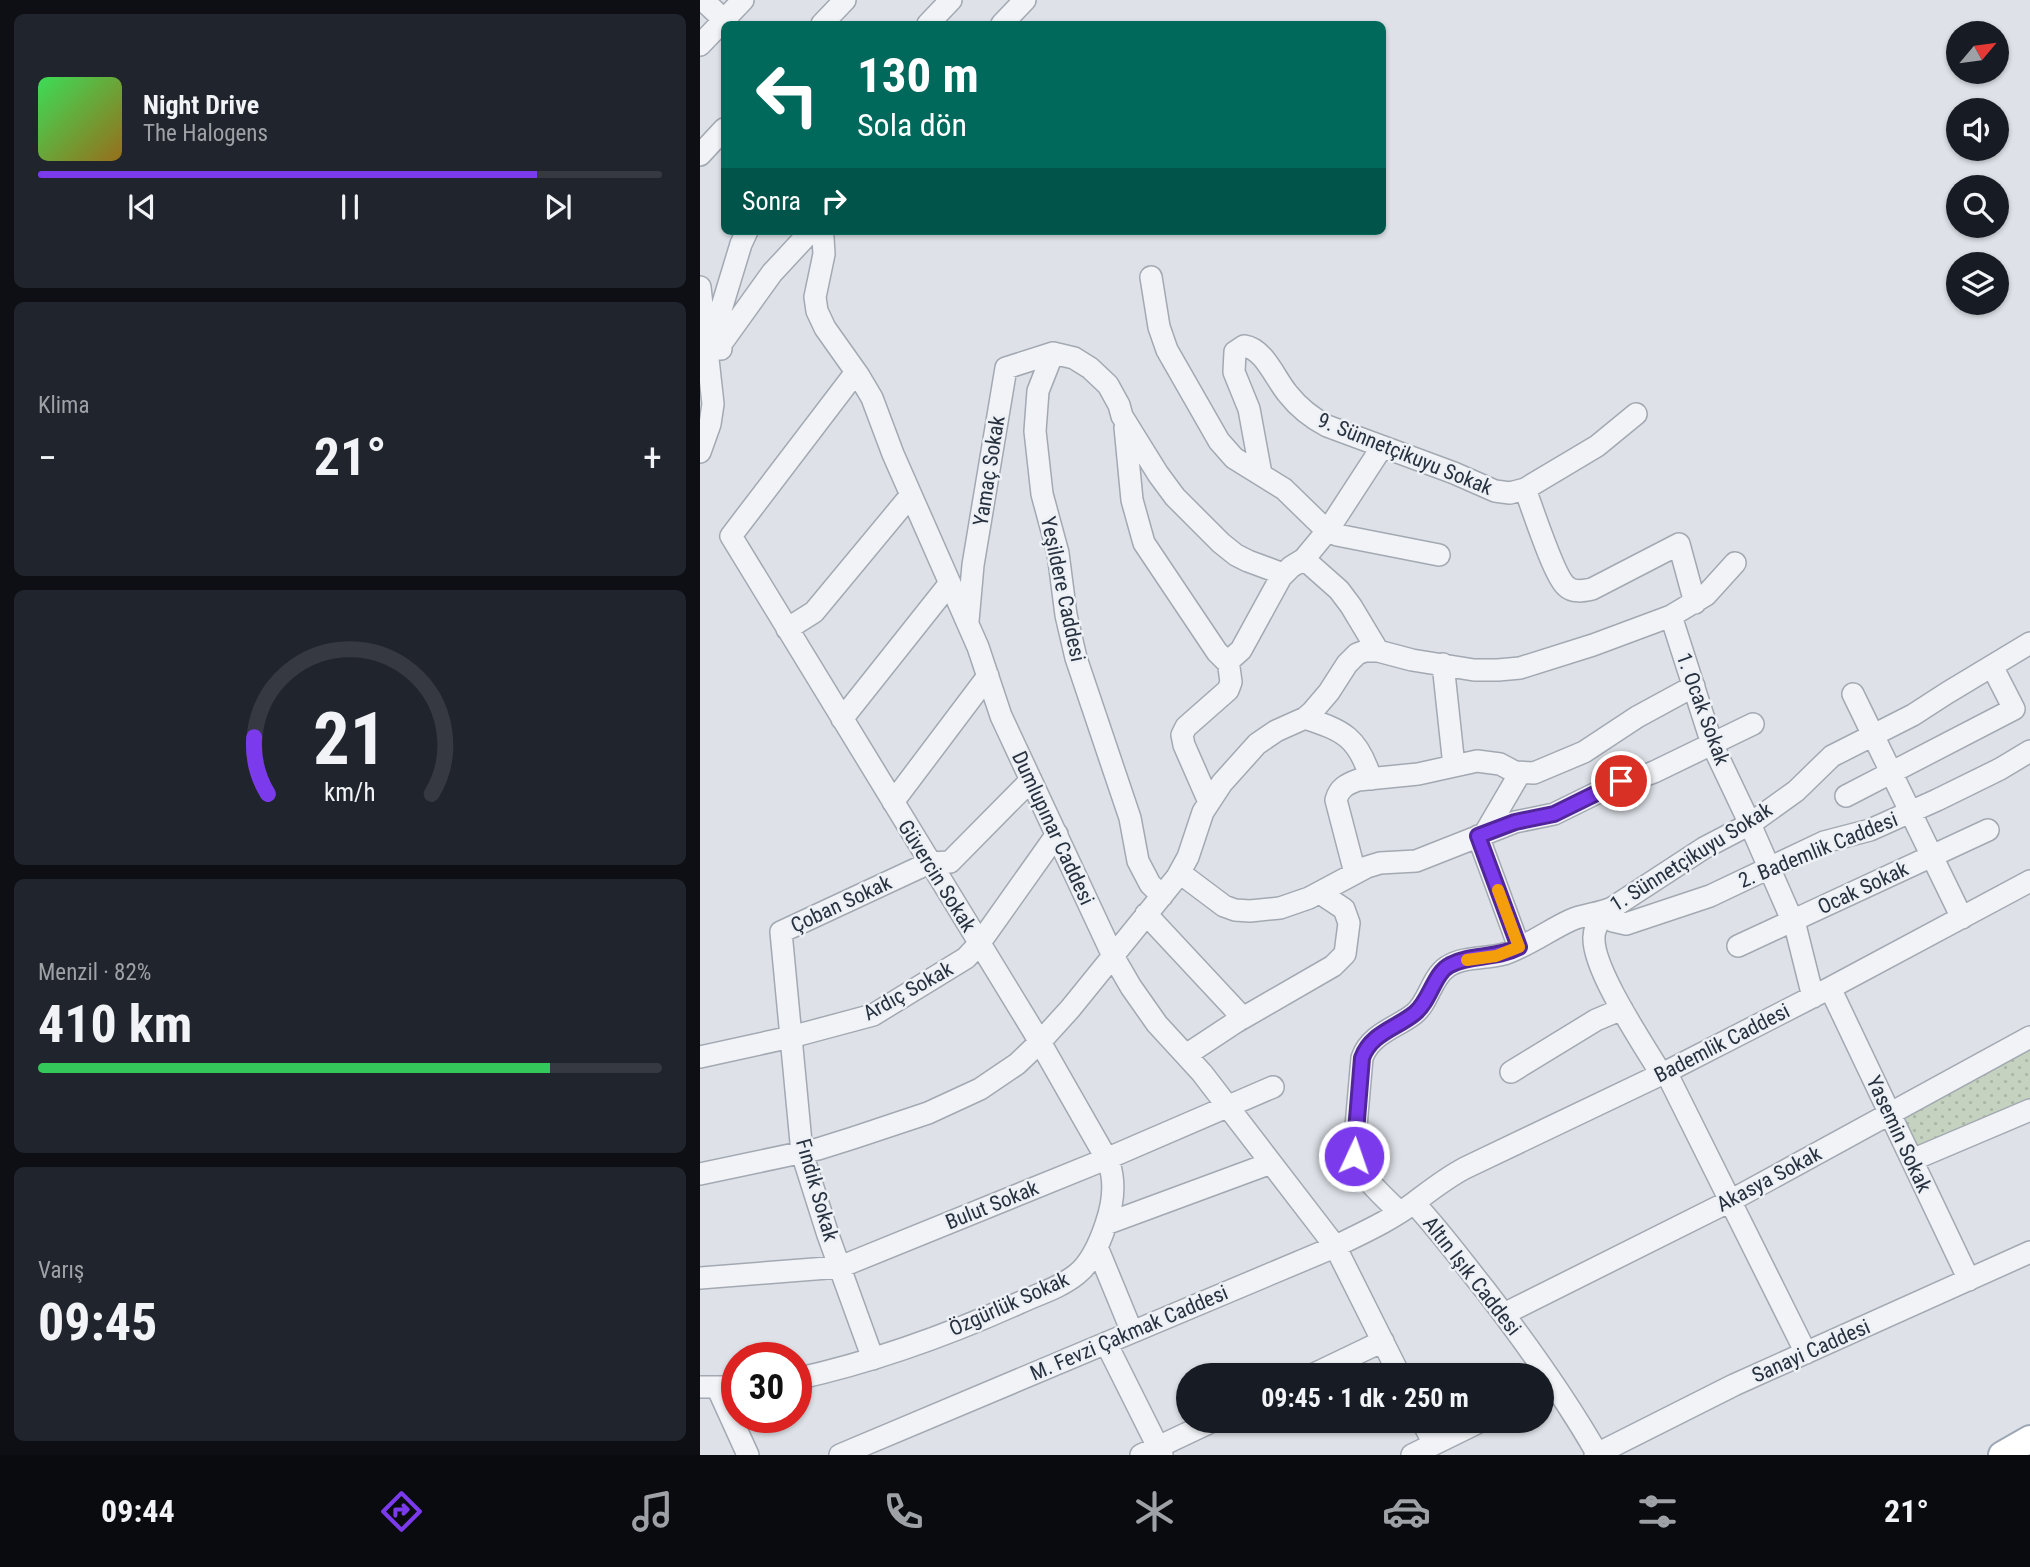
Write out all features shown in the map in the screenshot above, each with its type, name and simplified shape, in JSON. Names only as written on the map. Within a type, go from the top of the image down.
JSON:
[{"type":"main road","points":[[2002,1455],[2030,1439]]},
{"type":"street","points":[[703,0],[724,20],[743,0]]},
{"type":"street","points":[[825,21],[845,0]]},
{"type":"street","points":[[931,21],[951,0]]},
{"type":"street","points":[[1005,21],[1025,0]]},
{"type":"street","points":[[700,45],[721,23]]},
{"type":"street","points":[[700,155],[721,132]]},
{"type":"street","points":[[705,374],[719,358],[720,313],[745,235]]},
{"type":"street","points":[[721,344],[772,273],[807,235]]},
{"type":"street","name":"Dumlupınar Caddesi","points":[[822,235],[824,254],[815,305],[825,328],[872,398],[911,495],[968,623],[1001,716],[1113,956],[1157,1024],[1228,1106],[1335,1246],[1394,1363]]},
{"type":"street","points":[[1151,277],[1159,327],[1176,368],[1234,458],[1284,489],[1328,530],[1346,538],[1439,555]]},
{"type":"street","points":[[700,287],[705,374],[713,404],[712,416],[700,452]]},
{"type":"street","name":"9. Sünnetçikuyu Sokak","points":[[1261,474],[1251,416],[1236,381],[1233,364],[1235,352],[1244,346],[1261,355],[1287,393],[1316,420],[1454,472],[1494,491],[1510,493],[1525,489],[1597,446],[1636,414]]},
{"type":"street","points":[[1053,354],[1074,358],[1100,377],[1113,393],[1122,416],[1166,486],[1200,523],[1236,555],[1283,574]]},
{"type":"street","name":"Yamaç Sokak","points":[[968,623],[973,565],[1006,368],[1053,354]]},
{"type":"street","name":"Yeşildere Caddesi","points":[[1053,354],[1038,391],[1035,431],[1042,494],[1058,553],[1066,615],[1076,658],[1130,818],[1138,861],[1150,884],[1162,896]]},
{"type":"street","name":"Güvercin Sokak","points":[[856,372],[731,536],[1040,1042],[1106,1159],[1114,1185],[1106,1224]]},
{"type":"street","points":[[1122,416],[1132,500],[1144,543],[1222,659],[1228,660]]},
{"type":"street","points":[[1228,660],[1243,647],[1283,574],[1304,559],[1328,530],[1382,447]]},
{"type":"street","name":"9. Sünnetçikuyu Sokak","points":[[1525,489],[1558,574],[1567,588],[1584,591],[1598,586],[1679,544],[1695,603]]},
{"type":"street","points":[[788,629],[804,620],[821,604],[911,495]]},
{"type":"street","points":[[1304,559],[1339,590],[1378,651]]},
{"type":"street","points":[[700,1174],[802,1153],[853,1139],[956,1101],[1017,1064],[1070,1010],[1180,873],[1209,802],[1229,775],[1257,744],[1276,731],[1305,718],[1321,703],[1351,658],[1365,651],[1378,651],[1412,660],[1488,671],[1520,668],[1671,616],[1716,587],[1735,563]]},
{"type":"street","points":[[842,719],[950,583]]},
{"type":"street","name":"1. Ocak Sokak","points":[[1671,616],[1712,744],[1770,867],[1822,993]]},
{"type":"street","name":"1. Sünnetçikuyu Sokak","points":[[1407,1207],[1360,1170],[1355,1161],[1364,1052],[1377,1037],[1416,1013],[1440,974],[1450,965],[1496,956],[1576,918],[1604,912],[1704,848],[1750,824],[1796,791],[1825,761],[1913,715],[2030,643]]},
{"type":"street","points":[[1209,802],[1182,736],[1186,727],[1228,690],[1231,682],[1228,660]]},
{"type":"street","points":[[1443,664],[1454,766]]},
{"type":"street","points":[[1846,796],[2014,709],[1992,666]]},
{"type":"street","points":[[893,802],[988,676]]},
{"type":"street","points":[[1355,873],[1336,800],[1342,788],[1350,783],[1418,774],[1478,761],[1500,764],[1520,773],[1534,773],[1584,752],[1637,717],[1693,686]]},
{"type":"street","points":[[1853,694],[1962,918]]},
{"type":"street","points":[[1305,718],[1334,728],[1353,742],[1364,759],[1371,779]]},
{"type":"street","points":[[1180,873],[1224,906],[1235,910],[1266,911],[1280,908],[1320,893],[1367,867],[1380,863],[1416,862],[1515,822],[1554,814],[1621,781],[1645,776],[1753,724]]},
{"type":"street","name":"2. Bademlik Caddesi","points":[[1604,912],[1619,924],[1636,922],[1710,895],[1824,842],[1858,835],[1910,812],[2000,769],[2030,751]]},
{"type":"street","points":[[1481,835],[1520,773]]},
{"type":"street","name":"Çoban Sokak","points":[[781,932],[929,863],[950,862],[1031,779]]},
{"type":"street","name":"Ocak Sokak","points":[[1738,946],[1988,830]]},
{"type":"street","name":"Ardıç Sokak","points":[[700,1056],[873,1016],[966,958],[979,944],[1057,834]]},
{"type":"street","points":[[1481,835],[1519,947]]},
{"type":"street","name":"Bademlik Caddesi","points":[[1407,1207],[1444,1179],[1465,1168],[1664,1073],[1822,993],[2030,881]]},
{"type":"street","points":[[1186,1055],[1333,965],[1345,954],[1348,948],[1347,914],[1340,904],[1320,893]]},
{"type":"street","points":[[1604,912],[1595,929],[1595,950],[1622,1009],[1664,1073],[1806,1353]]},
{"type":"street","points":[[1146,915],[1243,1018]]},
{"type":"street","name":"Fındık Sokak","points":[[781,932],[802,1153],[873,1359]]},
{"type":"street","name":"Yasemin Sokak","points":[[1822,993],[1890,1114],[1969,1280]]},
{"type":"street","points":[[1510,1072],[1597,1020],[1622,1009]]},
{"type":"street","name":"Akasya Sokak","points":[[1504,1314],[1730,1200],[2030,1037]]},
{"type":"street","name":"Bulut Sokak","points":[[700,1278],[840,1267],[1106,1159],[1273,1087]]},
{"type":"street","points":[[1912,1160],[2030,1110]]},
{"type":"street","points":[[1106,1224],[1271,1163]]},
{"type":"street","name":"M. Fevzi Çakmak Caddesi","points":[[840,1455],[880,1447],[1106,1343],[1335,1246],[1407,1207]]},
{"type":"street","name":"Altın Işık Caddesi","points":[[1407,1207],[1442,1234],[1504,1314],[1533,1363]]},
{"type":"street","name":"Özgürlük Sokak","points":[[812,1375],[873,1359],[958,1328],[1058,1286],[1083,1269],[1097,1247],[1106,1224]]},
{"type":"street","points":[[1097,1247],[1132,1332]]},
{"type":"street","name":"Sanayi Caddesi","points":[[1597,1454],[1734,1385],[2030,1252]]},
{"type":"street","points":[[1337,1363],[1383,1341]]},
{"type":"street","points":[[1106,1343],[1153,1452],[1190,1433]]},
{"type":"street","points":[[718,1387],[748,1455]]},
{"type":"street","name":"Altın Işık Caddesi","points":[[1554,1396],[1597,1454]]},
{"type":"street","points":[[1428,1433],[1434,1444]]},
{"type":"street","points":[[1412,1455],[1456,1433]]},
{"type":"green space","points":[[2030,1047],[2030,1101],[1916,1150],[1901,1119]]},
{"type":"slow traffic","points":[[1467,960],[1496,956],[1519,947],[1498,890]]},
{"type":"route","points":[[1354,1156],[1364,1052],[1377,1037],[1416,1013],[1444,969],[1457,962],[1496,956],[1519,947],[1478,836],[1525,819],[1566,810],[1621,781]]}]
